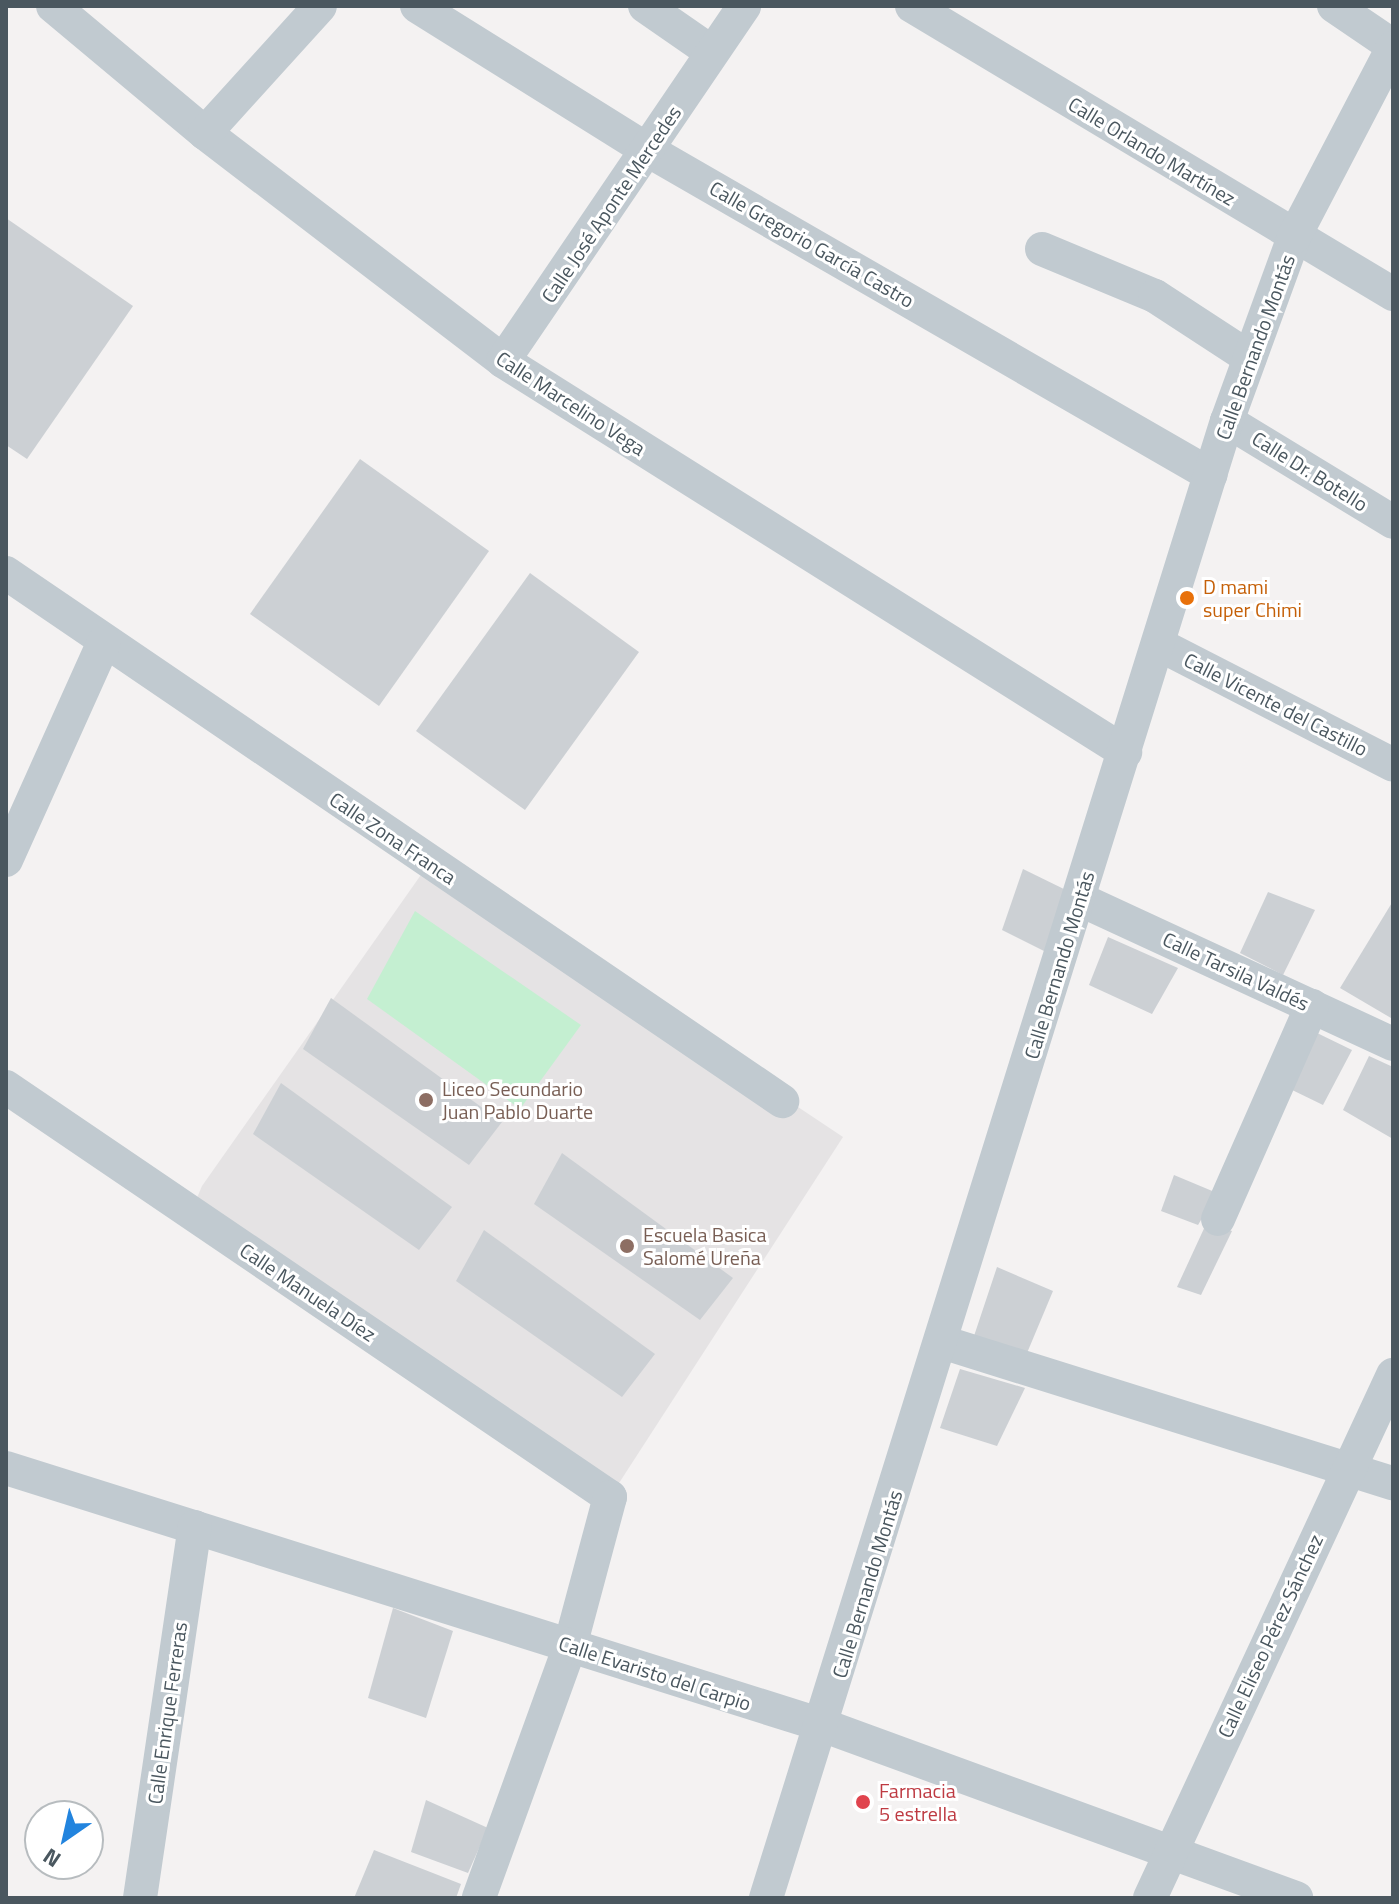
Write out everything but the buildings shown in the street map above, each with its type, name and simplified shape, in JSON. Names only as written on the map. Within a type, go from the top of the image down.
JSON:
[{"type":"street","name":"Calle Marcelino Vega","points":[[53,6],[205,133],[503,361],[1125,752]]},
{"type":"street","points":[[205,133],[320,6]]},
{"type":"street","name":"Calle Gregorio García Castro","points":[[417,6],[651,152],[1211,475]]},
{"type":"street","points":[[645,6],[710,51]]},
{"type":"street","name":"Calle José Aponte Mercedes","points":[[503,361],[651,152],[710,51],[744,6]]},
{"type":"street","name":"Calle Orlando Martínez","points":[[912,6],[1393,294]]},
{"type":"street","points":[[1334,6],[1393,47]]},
{"type":"street","name":"Calle Bernando Montás","points":[[766,1898],[1227,421],[1294,237],[1393,47]]},
{"type":"street","points":[[1042,249],[1155,296],[1250,358]]},
{"type":"street","name":"Calle Dr. Botello","points":[[1227,421],[1393,522]]},
{"type":"street","name":"Calle Zona Franca","points":[[6,573],[782,1101]]},
{"type":"street","points":[[6,860],[104,642]]},
{"type":"street","name":"Calle Vicente del Castillo","points":[[1158,644],[1393,765]]},
{"type":"street","name":"Calle Tarsila Valdés","points":[[1079,899],[1393,1044]]},
{"type":"street","points":[[1218,1219],[1312,1006]]},
{"type":"street","name":"Calle Manuela Díez","points":[[6,1087],[610,1497],[570,1646]]},
{"type":"street","points":[[942,1342],[1393,1483]]},
{"type":"street","name":"Calle Eliseo Pérez Sánchez","points":[[1150,1898],[1393,1375]]},
{"type":"street","name":"Calle Evaristo del Carpio","points":[[6,1468],[822,1725],[1169,1855],[1296,1898]]},
{"type":"street","name":"Calle Enrique Ferreras","points":[[140,1898],[195,1527]]},
{"type":"street","points":[[479,1898],[570,1646]]},
{"type":"shaded area","points":[[430,862],[843,1137],[610,1497],[191,1212],[202,1186]]},
{"type":"green space","points":[[415,911],[581,1025],[520,1109],[367,999]]},
{"type":"place","name":"D mami super Chimi","points":[[1187,598]]},
{"type":"place","name":"Liceo Secundario Juan Pablo Duarte","points":[[426,1100]]},
{"type":"place","name":"Escuela Basica Salomé Ureña","points":[[627,1246]]},
{"type":"place","name":"Farmacia 5 estrella","points":[[863,1802]]}]
